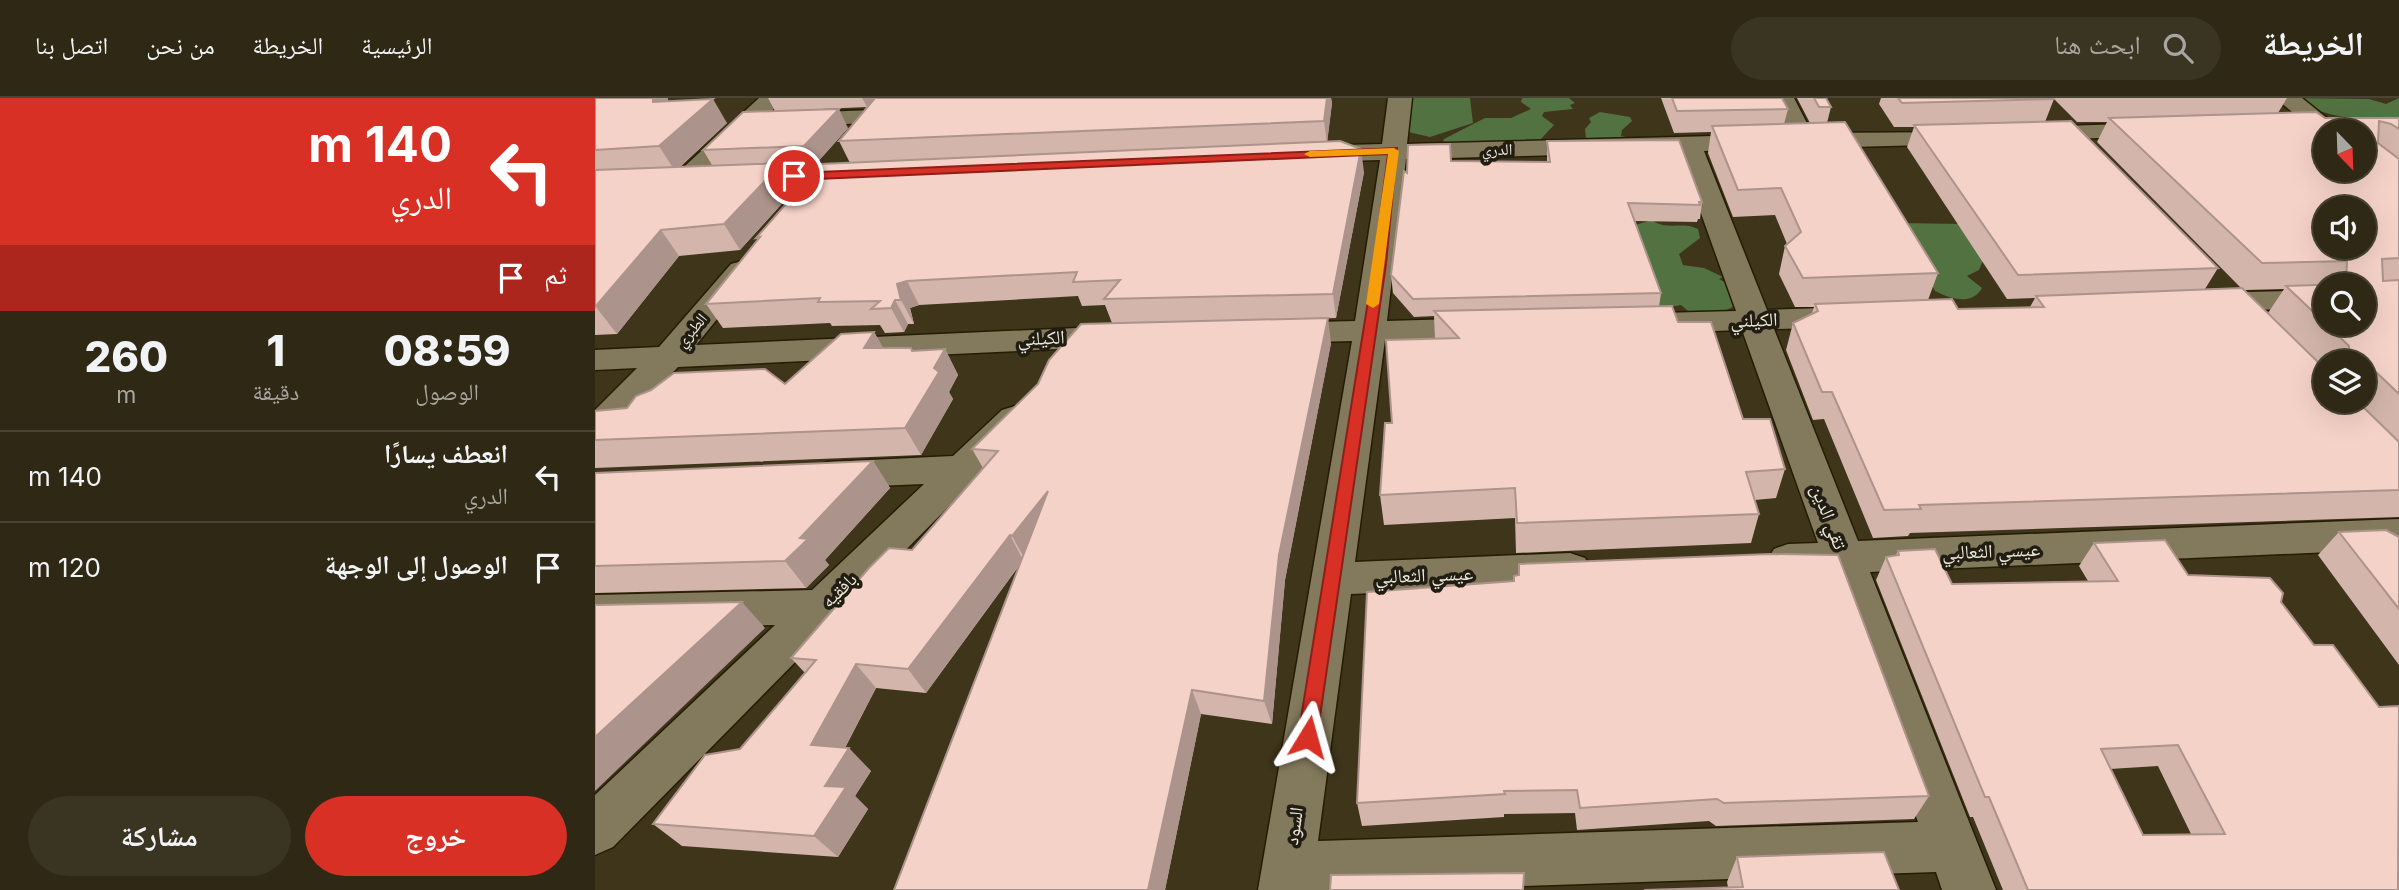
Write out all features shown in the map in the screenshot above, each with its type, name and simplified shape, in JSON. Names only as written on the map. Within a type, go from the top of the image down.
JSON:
[{"type":"street","points":[[773,98],[747,122],[671,181],[892,172]]},
{"type":"street","name":"السود","points":[[1286,879],[1400,98]]},
{"type":"street","points":[[1782,98],[1804,142]]},
{"type":"street","points":[[2287,98],[2322,119]]},
{"type":"street","points":[[747,122],[882,107]]},
{"type":"street","points":[[795,207],[882,107]]},
{"type":"street","points":[[2045,107],[2100,163]]},
{"type":"street","points":[[2284,127],[2313,127]]},
{"type":"street","name":"الدري","points":[[1282,156],[2177,130]]},
{"type":"street","name":"تقي الدين","points":[[1689,145],[1960,868]]},
{"type":"street","name":"الطبري","points":[[595,431],[669,356],[759,250]]},
{"type":"street","points":[[2205,273],[2261,331]]},
{"type":"street","points":[[2171,303],[2313,300]]},
{"type":"street","name":"الكيلني","points":[[1630,324],[1879,315]]},
{"type":"street","points":[[1243,334],[1520,327]]},
{"type":"street","name":"الكيلني","points":[[595,360],[1146,335]]},
{"type":"street","name":"بافقيه","points":[[595,830],[1035,399],[1063,337]]},
{"type":"street","points":[[799,476],[963,470]]},
{"type":"street","name":"عيسي الثعالبي","points":[[1747,562],[2399,534]]},
{"type":"street","name":"عيسي الثعالبي","points":[[1331,579],[1608,567]]},
{"type":"street","points":[[595,612],[822,607]]},
{"type":"street","points":[[1286,879],[1960,868]]},
{"type":"green space","points":[[1407,98],[1470,98],[1473,123],[1430,137],[1408,132]]},
{"type":"green space","points":[[1522,98],[1569,98],[1575,103],[1570,105],[1573,109],[1544,112],[1542,116],[1554,125],[1540,140],[1442,145],[1444,139],[1485,118],[1511,118],[1531,109],[1521,102]]},
{"type":"green space","points":[[2291,98],[2369,99],[2386,104],[2399,98],[2399,121],[2357,119],[2304,105]]},
{"type":"green space","points":[[1600,112],[1630,117],[1632,121],[1622,130],[1621,136],[1626,137],[1586,140],[1585,129],[1591,122],[1589,118]]},
{"type":"green space","points":[[1652,220],[1663,225],[1698,229],[1700,238],[1679,254],[1683,265],[1704,268],[1723,277],[1719,279],[1728,284],[1735,306],[1722,312],[1694,316],[1681,305],[1660,309],[1558,248]]},
{"type":"green space","points":[[1899,223],[2027,225],[1984,258],[1979,270],[1967,276],[1982,288],[1973,297],[1960,299],[1935,291]]},
{"type":"building","points":[[595,98],[653,98],[653,102],[713,99],[659,146],[595,150]]},
{"type":"building","points":[[875,98],[1327,98],[1324,121],[839,141]]},
{"type":"building","points":[[1672,98],[1782,98],[1788,109],[1677,111]]},
{"type":"building","points":[[1814,98],[1826,98],[1831,107],[1819,107]]},
{"type":"building","points":[[1898,98],[2053,98],[2054,99],[1902,103]]},
{"type":"building","points":[[839,109],[804,146],[703,150],[743,112]]},
{"type":"building","points":[[2316,112],[2325,118],[2399,118],[2399,129],[2379,121],[2378,143],[2399,159],[2399,258],[2382,259],[2383,281],[2399,280],[2399,394],[2376,372],[2376,350],[2349,350],[2349,346],[2338,336],[2376,336],[2376,273],[2346,273],[2347,261],[2262,263],[2109,118]]},
{"type":"building","points":[[2071,121],[2218,268],[2018,275],[1914,125]]},
{"type":"building","points":[[1845,122],[1938,273],[1803,278],[1785,246],[1801,232],[1781,188],[1738,190],[1712,126]]},
{"type":"building","points":[[1679,140],[1702,202],[1699,202],[1700,205],[1628,203],[1661,293],[1413,299],[1391,275],[1404,171],[1407,173],[1408,145],[1450,144],[1451,161],[1550,162],[1547,141]]},
{"type":"building","points":[[1340,141],[1361,149],[1333,294],[1104,299],[1120,280],[1073,282],[1077,272],[907,281],[897,284],[901,300],[895,300],[891,308],[871,309],[880,301],[818,302],[820,298],[706,304],[760,237],[756,238],[821,164]]},
{"type":"building","points":[[782,163],[724,224],[661,230],[595,307],[595,170]]},
{"type":"building","points":[[2313,285],[2313,312],[2286,286]]},
{"type":"building","points":[[2242,288],[2313,357],[2313,413],[2369,413],[2399,442],[2399,490],[1919,505],[1921,509],[1884,510],[1832,392],[1822,392],[1793,323],[1818,311],[1815,304],[1952,299],[1958,309],[2044,307],[2036,296]]},
{"type":"building","points":[[1672,306],[1678,322],[1711,322],[1743,419],[1770,419],[1785,469],[1746,472],[1759,514],[1517,523],[1515,488],[1380,495],[1385,423],[1392,423],[1386,340],[1459,338],[1434,311]]},
{"type":"building","points":[[1328,318],[1279,555],[1264,701],[1192,690],[1148,890],[894,890],[1048,491],[1012,536],[1010,535],[908,669],[856,664],[811,745],[849,748],[825,786],[846,787],[814,836],[653,824],[705,755],[740,749],[816,660],[791,658],[869,568],[889,548],[912,550],[998,451],[972,449],[1038,384],[1049,360],[1081,324]]},
{"type":"building","points":[[874,332],[864,348],[911,348],[912,351],[945,349],[934,368],[939,372],[905,428],[595,440],[595,411],[627,408],[636,396],[651,390],[674,373],[765,369],[785,384],[841,334]]},
{"type":"building","points":[[873,461],[800,538],[808,539],[785,561],[595,566],[595,473]]},
{"type":"building","points":[[2386,530],[2399,537],[2399,609],[2339,532]]},
{"type":"building","points":[[2165,540],[2188,575],[2270,578],[2283,593],[2281,602],[2314,645],[2333,645],[2379,707],[2399,706],[2398,890],[2028,890],[1989,797],[1985,797],[1886,557],[1899,555],[1898,551],[1935,549],[1952,584],[2118,581],[2094,543]],"holes":[[[2178,745],[2225,834],[2143,835],[2101,749]]]},
{"type":"building","points":[[1770,554],[1838,555],[1929,796],[1724,803],[1717,799],[1580,808],[1577,790],[1504,791],[1505,794],[1357,803],[1367,592],[1514,581],[1514,576],[1519,575],[1519,564]]},
{"type":"building","points":[[742,602],[595,737],[595,605]]},
{"type":"building","points":[[1884,852],[1899,890],[1644,890],[1743,887],[1737,857]]},
{"type":"building","points":[[1524,873],[1523,890],[1330,890],[1331,875]]},
{"type":"slow traffic","points":[[1310,154],[1394,151],[1373,304]]},
{"type":"route","points":[[794,176],[1394,151],[1380,264],[1308,737]]}]
